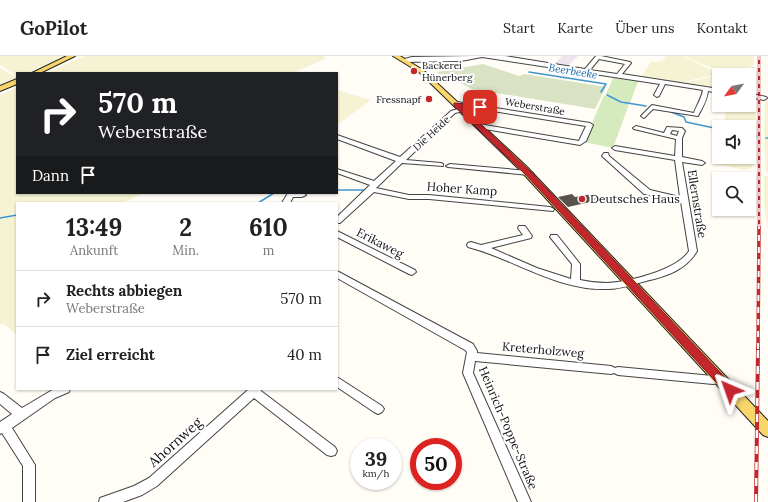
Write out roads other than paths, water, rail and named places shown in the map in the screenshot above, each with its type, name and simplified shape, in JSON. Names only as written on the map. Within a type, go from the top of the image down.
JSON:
[{"type":"main road","points":[[37,72],[72,56]]},
{"type":"main road","points":[[400,57],[421,71],[529,173],[629,283],[768,431]]},
{"type":"main road","points":[[0,89],[16,81]]},
{"type":"street","points":[[400,57],[459,58],[480,56]]},
{"type":"street","points":[[484,56],[712,89]]},
{"type":"street","points":[[587,70],[598,57],[628,63],[619,75]]},
{"type":"street","points":[[657,95],[663,82]]},
{"type":"street","points":[[644,116],[652,106],[696,115],[700,104],[704,101],[706,89]]},
{"type":"street","points":[[756,96],[764,98]]},
{"type":"street","name":"Weberstraße","points":[[460,107],[464,104],[590,125],[583,142],[580,143],[479,126]]},
{"type":"street","name":"Die Heide","points":[[338,220],[460,107]]},
{"type":"street","name":"Ellernstraße","points":[[483,247],[534,270],[575,282],[607,286],[629,283],[673,269],[689,258],[693,251],[683,200],[678,159],[679,138],[668,134],[636,128]]},
{"type":"street","name":"Die Heide","points":[[338,137],[401,161]]},
{"type":"street","name":"Ellernstraße","points":[[615,148],[702,163]]},
{"type":"street","points":[[606,154],[605,156],[647,192],[683,200]]},
{"type":"street","points":[[401,161],[441,165]]},
{"type":"street","points":[[450,166],[529,173]]},
{"type":"street","name":"Hoher Kamp","points":[[338,169],[374,186],[408,197],[429,197],[550,209]]},
{"type":"street","points":[[287,202],[291,195],[302,195]]},
{"type":"street","points":[[471,245],[483,247],[528,236],[522,228]]},
{"type":"street","name":"Erikaweg","points":[[338,235],[412,272]]},
{"type":"street","points":[[554,237],[576,264],[575,282]]},
{"type":"street","name":"Heinrich-Poppe-Straße","points":[[338,275],[472,351],[468,373],[525,502]]},
{"type":"street","name":"Kreterholzweg","points":[[471,356],[713,380],[720,379]]},
{"type":"street","points":[[338,382],[378,409]]},
{"type":"street","points":[[29,502],[29,465],[2,427],[51,395],[63,390]]},
{"type":"street","points":[[254,390],[330,451]]},
{"type":"street","name":"Ahornweg","points":[[105,502],[137,491],[153,482],[254,390]]},
{"type":"street","points":[[0,397],[20,414]]},
{"type":"waterway","name":"Beerbeeke","points":[[529,72],[606,84],[601,92]]},
{"type":"waterway","name":"Beerbeeke","points":[[607,95],[621,102],[646,106]]},
{"type":"waterway","name":"Beerbeeke","points":[[671,112],[684,117],[686,122],[712,128]]},
{"type":"waterway","points":[[338,190],[364,190]]},
{"type":"waterway","points":[[260,202],[272,194]]},
{"type":"waterway","points":[[0,218],[16,215]]},
{"type":"railway","points":[[759,56],[759,227]]},
{"type":"railway","points":[[758,349],[759,227]]},
{"type":"railway","points":[[756,502],[758,348]]},
{"type":"place","name":"Backerei Hünerberg","points":[[414,71]]},
{"type":"place","name":"Fressnapf","points":[[429,99]]},
{"type":"place","name":"Deutsches Haus","points":[[582,199]]}]
